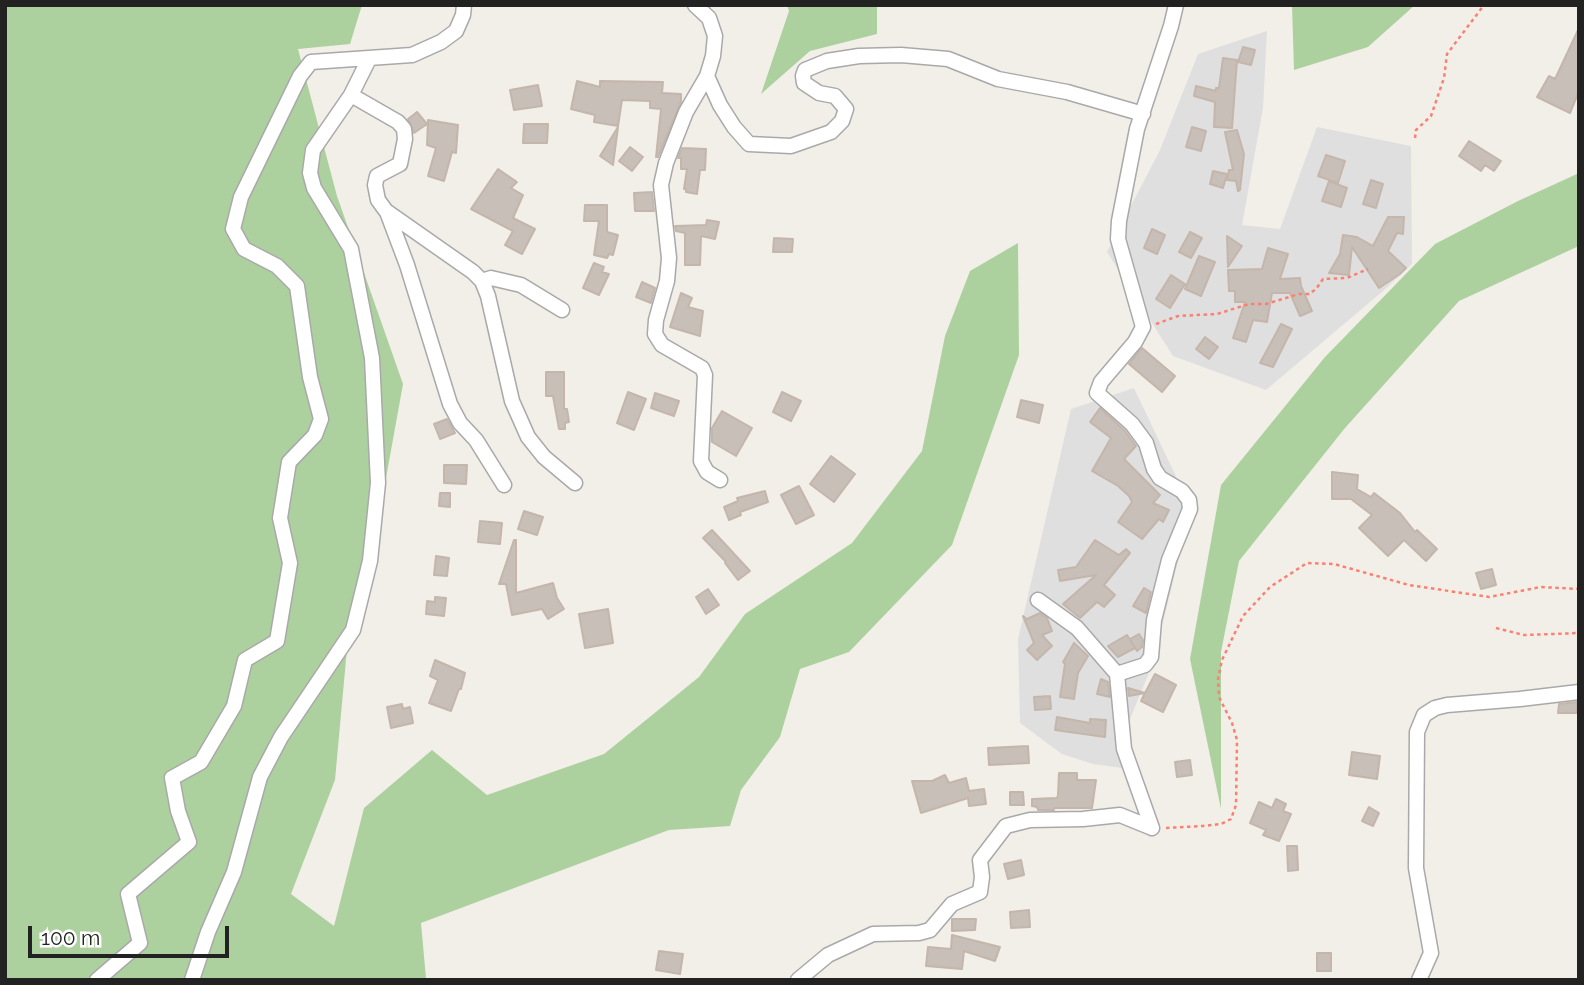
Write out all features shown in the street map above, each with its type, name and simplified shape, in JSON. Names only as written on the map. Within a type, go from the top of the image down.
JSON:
[{"type":"street","points":[[97,980],[140,943],[128,894],[189,842],[178,811],[172,778],[201,762],[234,706],[245,660],[277,641],[290,564],[280,518],[289,462],[315,435],[321,419],[310,377],[297,286],[277,266],[244,249],[233,229],[241,197],[300,76],[310,62],[412,55],[442,42],[456,31],[463,16],[464,5]]},
{"type":"street","points":[[695,5],[709,18],[715,36],[713,56],[707,76],[686,112],[666,163],[661,185],[668,258],[667,281],[656,320],[655,334],[663,345],[702,368],[705,375],[701,461],[707,472],[720,480]]},
{"type":"street","points":[[1117,674],[1145,665],[1151,657],[1154,620],[1169,560],[1190,509],[1189,500],[1182,491],[1160,478],[1154,469],[1146,443],[1132,424],[1097,393],[1101,382],[1135,342],[1143,327],[1118,239],[1123,194],[1137,130],[1171,26],[1175,5]]},
{"type":"street","points":[[707,76],[734,127],[749,144],[768,146],[791,146],[831,132],[842,121],[846,109],[835,96],[819,93],[804,83],[805,69],[827,61],[859,56],[901,55],[948,59],[998,79],[1047,87],[1143,114]]},
{"type":"street","points":[[192,980],[208,932],[234,872],[260,777],[281,737],[353,630],[370,561],[378,482],[372,358],[351,249],[313,188],[310,173],[313,150],[351,95],[369,59]]},
{"type":"street","points":[[351,95],[398,122],[404,129],[405,139],[400,164],[377,176],[375,185],[378,200],[386,211],[407,265],[450,404],[460,423],[476,440],[504,485]]},
{"type":"street","points":[[386,211],[482,281],[488,296],[512,401],[528,438],[544,457],[575,483]]},
{"type":"street","points":[[482,281],[491,278],[521,285],[562,310]]},
{"type":"street","points":[[1038,600],[1077,628],[1117,674],[1124,749],[1152,828]]},
{"type":"street","points":[[1419,980],[1431,953],[1416,868],[1417,732],[1424,715],[1434,708],[1447,705],[1579,692]]},
{"type":"street","points":[[798,980],[828,955],[873,934],[919,933],[930,930],[952,904],[980,892],[980,860],[1006,826],[1030,820],[1120,815],[1152,828]]},
{"type":"path","points":[[1415,138],[1416,130],[1431,116],[1444,78],[1447,54],[1484,5]]},
{"type":"path","points":[[1143,327],[1178,316],[1217,314],[1249,304],[1266,304],[1298,294],[1309,294],[1322,279],[1347,278],[1368,269]]},
{"type":"path","points":[[1152,828],[1203,826],[1231,819],[1236,805],[1237,740],[1219,697],[1218,679],[1222,660],[1243,616],[1269,587],[1307,563],[1334,564],[1409,585],[1489,597],[1541,587],[1579,589]]},
{"type":"path","points":[[1496,628],[1524,635],[1579,633]]},
{"type":"shaded area","points":[[1267,31],[1263,108],[1242,225],[1280,229],[1317,127],[1411,146],[1412,264],[1266,390],[1173,356],[1107,252],[1160,150],[1198,54]]},
{"type":"shaded area","points":[[1134,388],[1191,508],[1153,663],[1130,719],[1129,769],[1093,764],[1062,754],[1020,723],[1018,639],[1071,409]]},
{"type":"green space","points":[[5,5],[362,5],[350,44],[298,49],[337,196],[403,384],[373,550],[350,616],[335,780],[291,894],[334,926],[364,808],[432,750],[487,795],[604,754],[699,677],[745,614],[852,543],[922,451],[945,336],[970,271],[1018,243],[1019,355],[952,545],[849,652],[800,669],[780,737],[741,790],[730,826],[669,830],[421,923],[425,980],[5,980]]},
{"type":"green space","points":[[787,5],[877,5],[877,34],[810,51],[761,94],[789,11]]},
{"type":"green space","points":[[1292,5],[1415,5],[1368,47],[1294,70]]},
{"type":"green space","points":[[1579,173],[1579,246],[1459,301],[1345,428],[1239,561],[1221,652],[1221,809],[1190,659],[1221,485],[1325,357],[1435,244]]},
{"type":"building","points":[[1579,28],[1579,91],[1570,113],[1537,97],[1549,76],[1555,79]]},
{"type":"building","points":[[1243,47],[1255,50],[1251,65],[1238,62]]},
{"type":"building","points":[[1223,58],[1237,60],[1232,128],[1214,127],[1215,102],[1194,96],[1196,86],[1216,91],[1216,88],[1219,88]]},
{"type":"building","points":[[577,81],[600,87],[600,81],[663,82],[662,93],[681,94],[681,102],[658,157],[661,109],[650,108],[650,101],[622,100],[618,126],[594,122],[595,115],[571,109]]},
{"type":"building","points":[[538,85],[542,106],[514,110],[510,90]]},
{"type":"building","points":[[417,112],[427,124],[414,133],[408,119]]},
{"type":"building","points":[[428,120],[458,125],[456,153],[452,152],[444,181],[428,176],[436,148],[427,145]]},
{"type":"building","points":[[524,124],[548,124],[547,143],[523,143]]},
{"type":"building","points":[[618,127],[613,165],[600,156]]},
{"type":"building","points":[[1192,127],[1206,131],[1201,151],[1186,147]]},
{"type":"building","points":[[1237,130],[1244,154],[1238,191],[1236,181],[1227,180],[1229,170],[1233,170],[1225,132]]},
{"type":"building","points":[[1469,141],[1501,161],[1494,171],[1485,165],[1481,171],[1459,156]]},
{"type":"building","points":[[630,147],[643,157],[632,171],[619,161]]},
{"type":"building","points":[[682,148],[706,149],[705,170],[700,170],[697,194],[684,189],[687,169],[681,169],[681,158],[678,158]]},
{"type":"building","points":[[1326,155],[1345,161],[1338,183],[1318,176]]},
{"type":"building","points":[[498,169],[517,182],[511,188],[523,195],[513,218],[535,229],[522,254],[505,245],[513,231],[471,209]]},
{"type":"building","points":[[1213,171],[1227,174],[1223,188],[1210,184]]},
{"type":"building","points":[[1371,180],[1383,184],[1376,208],[1363,204]]},
{"type":"building","points":[[1329,181],[1347,188],[1341,207],[1322,201]]},
{"type":"building","points":[[652,192],[654,211],[635,211],[634,193]]},
{"type":"building","points":[[585,205],[607,205],[607,232],[618,235],[613,255],[609,254],[607,258],[594,255],[599,221],[584,221]]},
{"type":"building","points":[[1388,217],[1404,217],[1403,234],[1397,233],[1388,251],[1406,268],[1400,274],[1379,288],[1352,247],[1349,275],[1329,273],[1340,254],[1343,235],[1357,237],[1373,246]]},
{"type":"building","points":[[707,220],[719,222],[715,239],[701,236],[700,265],[685,265],[685,233],[676,231],[675,226],[706,225]]},
{"type":"building","points":[[1152,229],[1165,235],[1157,254],[1144,248]]},
{"type":"building","points":[[1190,232],[1202,238],[1191,258],[1179,252]]},
{"type":"building","points":[[1227,236],[1242,246],[1228,267]]},
{"type":"building","points":[[774,238],[793,239],[792,252],[773,252]]},
{"type":"building","points":[[1268,248],[1288,254],[1280,279],[1300,278],[1312,311],[1300,316],[1290,293],[1272,293],[1267,322],[1253,320],[1246,342],[1233,338],[1245,302],[1235,302],[1235,291],[1229,291],[1228,270],[1262,269]]},
{"type":"building","points":[[1199,256],[1215,262],[1201,296],[1185,289]]},
{"type":"building","points":[[594,263],[604,267],[602,272],[609,274],[599,295],[583,288]]},
{"type":"building","points":[[1171,275],[1185,284],[1170,308],[1156,299]]},
{"type":"building","points":[[642,282],[655,288],[651,303],[636,297]]},
{"type":"building","points":[[681,293],[692,298],[688,307],[703,311],[700,336],[670,327]]},
{"type":"building","points":[[1281,324],[1292,329],[1273,367],[1260,363]]},
{"type":"building","points":[[1205,337],[1218,347],[1209,359],[1196,349]]},
{"type":"building","points":[[1142,348],[1175,376],[1162,392],[1129,364]]},
{"type":"building","points":[[546,372],[564,372],[564,409],[567,409],[569,422],[565,423],[565,429],[559,429],[553,396],[546,396]]},
{"type":"building","points":[[628,392],[646,399],[634,430],[617,423]]},
{"type":"building","points":[[782,392],[801,401],[791,421],[773,412]]},
{"type":"building","points":[[655,393],[679,401],[674,416],[651,408]]},
{"type":"building","points":[[1021,400],[1043,405],[1039,423],[1017,417]]},
{"type":"building","points":[[1100,408],[1125,431],[1136,446],[1124,459],[1160,495],[1153,503],[1169,510],[1163,522],[1159,519],[1142,539],[1118,522],[1132,502],[1129,496],[1118,486],[1092,471],[1111,438],[1090,422]]},
{"type":"building","points":[[722,411],[752,428],[736,456],[712,442],[712,428]]},
{"type":"building","points":[[447,419],[455,433],[440,439],[434,424]]},
{"type":"building","points":[[831,456],[855,474],[834,502],[810,484]]},
{"type":"building","points":[[444,465],[467,465],[466,484],[444,483]]},
{"type":"building","points":[[1332,472],[1358,475],[1357,489],[1371,497],[1374,493],[1400,513],[1415,532],[1417,530],[1437,549],[1426,561],[1404,540],[1388,556],[1359,528],[1372,515],[1351,499],[1332,499]]},
{"type":"building","points":[[799,486],[814,515],[796,524],[781,495]]},
{"type":"building","points":[[765,491],[768,502],[740,512],[741,515],[729,520],[724,507],[738,501],[737,498]]},
{"type":"building","points":[[440,493],[450,493],[450,507],[439,506]]},
{"type":"building","points":[[524,511],[543,517],[537,535],[518,529]]},
{"type":"building","points":[[480,521],[502,523],[500,544],[478,542]]},
{"type":"building","points":[[712,530],[750,571],[738,580],[726,562],[703,538]]},
{"type":"building","points":[[514,540],[516,593],[553,583],[557,598],[564,609],[548,619],[542,609],[512,615],[506,584],[499,584]]},
{"type":"building","points":[[1095,540],[1119,555],[1126,549],[1130,553],[1104,585],[1115,595],[1104,607],[1097,602],[1080,618],[1063,604],[1096,575],[1060,581],[1058,570],[1076,567]]},
{"type":"building","points":[[436,556],[449,558],[447,576],[434,575]]},
{"type":"building","points":[[1492,569],[1496,585],[1481,589],[1476,573]]},
{"type":"building","points":[[1144,588],[1151,592],[1146,613],[1133,606]]},
{"type":"building","points":[[708,589],[719,605],[706,614],[696,597]]},
{"type":"building","points":[[435,597],[446,598],[444,616],[426,614],[427,601],[435,602]]},
{"type":"building","points":[[608,609],[613,643],[585,648],[579,614]]},
{"type":"building","points":[[1040,613],[1047,618],[1052,631],[1042,635],[1052,646],[1037,660],[1027,650],[1034,643],[1023,616],[1027,619]]},
{"type":"building","points":[[1139,634],[1143,640],[1142,647],[1137,651],[1130,639]]},
{"type":"building","points":[[1127,635],[1135,648],[1118,657],[1108,646]]},
{"type":"building","points":[[1074,643],[1088,656],[1078,673],[1074,699],[1060,697],[1065,664],[1063,662]]},
{"type":"building","points":[[435,660],[465,673],[451,711],[429,703],[438,680],[430,676]]},
{"type":"building","points":[[1155,674],[1176,685],[1163,712],[1141,701]]},
{"type":"building","points":[[1101,679],[1108,682],[1110,697],[1097,694]]},
{"type":"building","points":[[1128,688],[1145,693],[1129,696]]},
{"type":"building","points":[[1050,696],[1051,709],[1035,710],[1034,697]]},
{"type":"building","points":[[1577,702],[1577,713],[1558,713],[1559,704]]},
{"type":"building","points":[[402,704],[403,709],[410,707],[413,723],[391,728],[387,707]]},
{"type":"building","points":[[1057,717],[1090,723],[1090,719],[1106,720],[1105,737],[1055,730]]},
{"type":"building","points":[[1028,746],[1029,763],[989,765],[988,748]]},
{"type":"building","points":[[1352,752],[1380,756],[1377,779],[1349,775]]},
{"type":"building","points":[[1190,760],[1192,775],[1177,777],[1175,762]]},
{"type":"building","points":[[1059,773],[1077,773],[1077,780],[1096,780],[1092,808],[1038,810],[1032,806],[1032,799],[1057,798]]},
{"type":"building","points":[[945,775],[949,783],[966,778],[969,791],[984,789],[986,804],[969,806],[968,798],[921,813],[912,781],[932,781]]},
{"type":"building","points":[[1010,792],[1023,792],[1024,805],[1010,805]]},
{"type":"building","points":[[1276,799],[1286,804],[1283,811],[1291,814],[1279,841],[1263,835],[1266,830],[1250,823],[1259,802],[1272,808]]},
{"type":"building","points":[[1369,807],[1379,813],[1373,826],[1362,821]]},
{"type":"building","points":[[1287,846],[1297,846],[1298,870],[1288,871]]},
{"type":"building","points":[[1021,860],[1024,875],[1008,879],[1004,864]]},
{"type":"building","points":[[1029,910],[1030,927],[1011,928],[1010,912]]},
{"type":"building","points":[[952,919],[976,919],[975,930],[952,931]]},
{"type":"building","points":[[952,935],[1000,947],[995,961],[964,951],[962,969],[926,966],[928,947],[951,949]]},
{"type":"building","points":[[659,951],[683,954],[680,974],[656,970]]},
{"type":"building","points":[[1317,953],[1331,953],[1331,971],[1317,971]]}]
